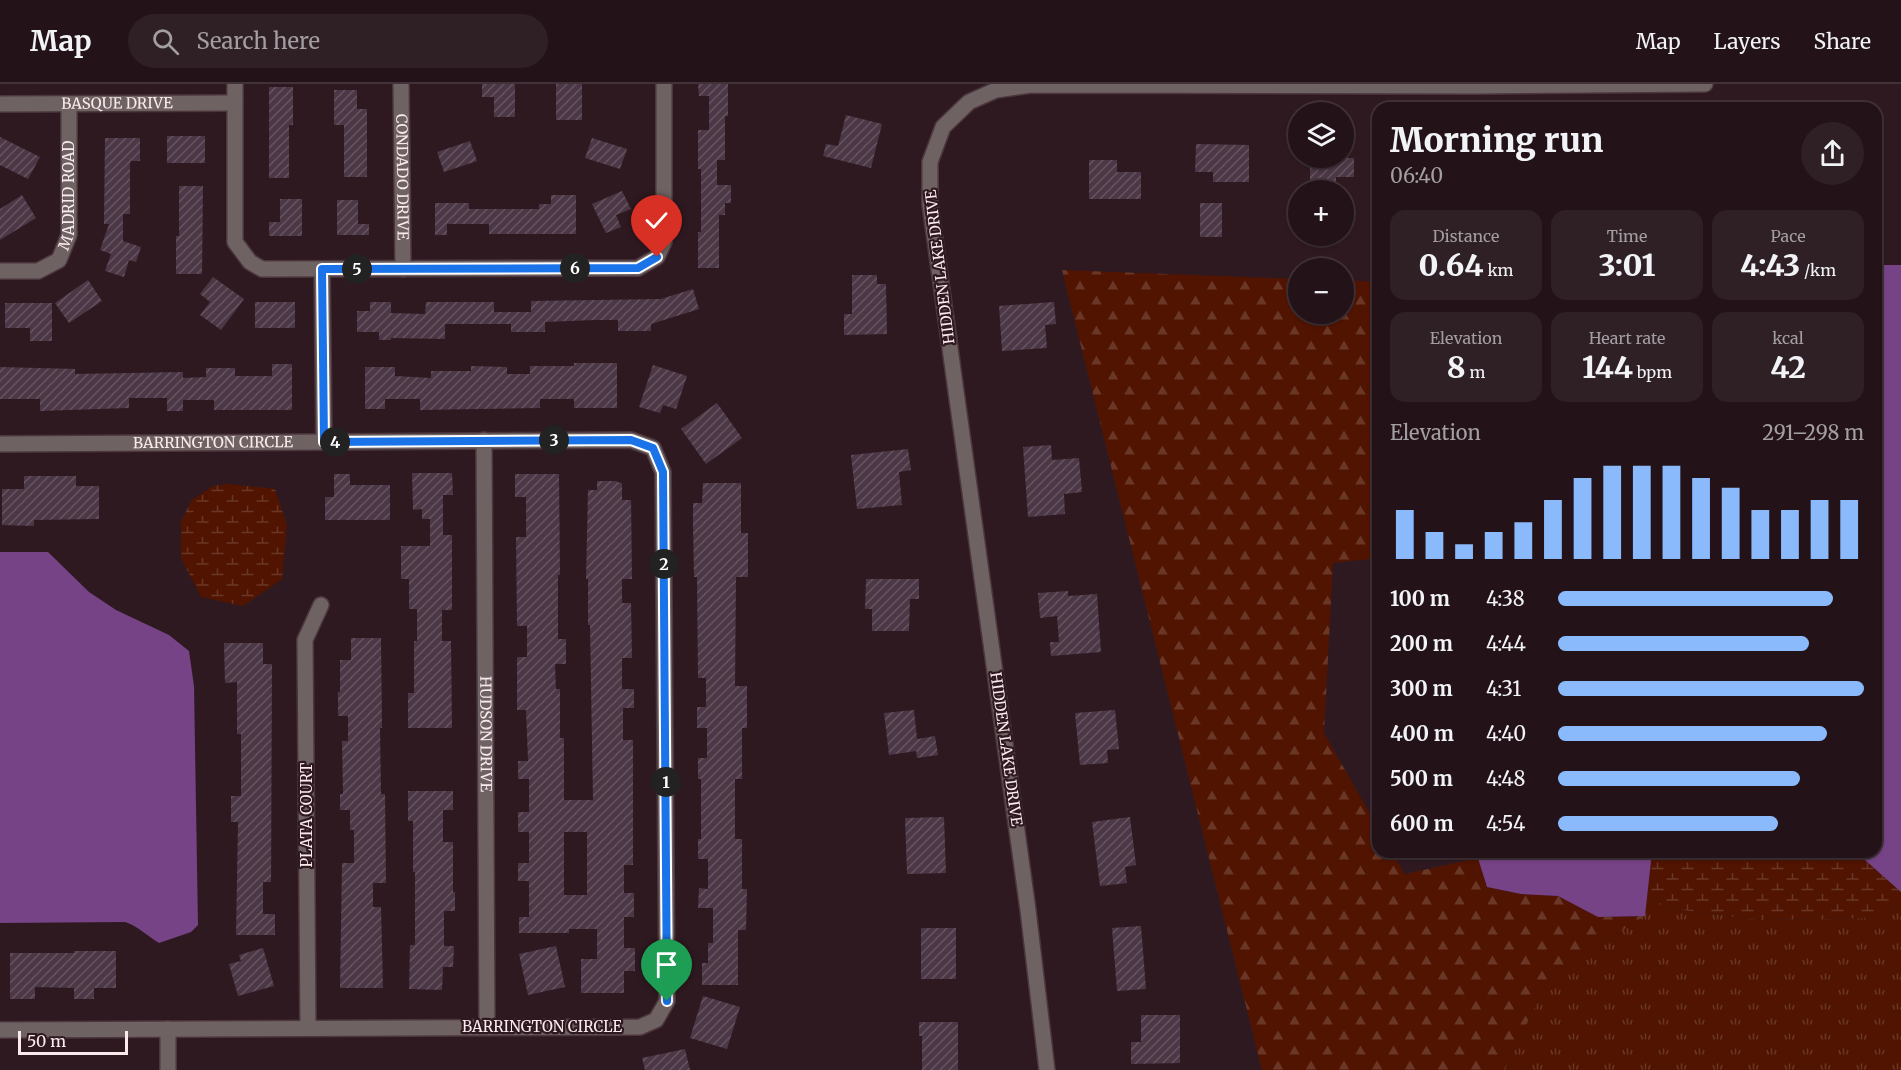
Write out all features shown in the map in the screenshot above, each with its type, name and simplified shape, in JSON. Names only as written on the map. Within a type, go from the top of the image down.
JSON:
[{"type":"street","points":[[235,84],[235,242],[250,262],[262,269],[638,268],[657,257],[664,242],[664,84]]},
{"type":"street","name":"CONDADO DRIVE","points":[[401,84],[403,269]]},
{"type":"street","name":"HIDDEN LAKE DRIVE","points":[[1047,1070],[1028,910],[930,204],[930,162],[943,127],[969,102],[996,90],[1031,85],[1705,84]]},
{"type":"street","name":"BASQUE DRIVE","points":[[0,104],[235,103]]},
{"type":"street","name":"MADRID ROAD","points":[[0,271],[38,271],[59,260],[69,235],[69,104]]},
{"type":"street","points":[[322,269],[324,442]]},
{"type":"street","name":"HUDSON DRIVE","points":[[484,440],[487,1027]]},
{"type":"street","name":"BARRINGTON CIRCLE","points":[[0,444],[631,440],[653,448],[663,472],[667,1001],[656,1020],[640,1027],[0,1030]]},
{"type":"street","name":"PLATA COURT","points":[[308,1028],[305,639],[321,605]]},
{"type":"street","points":[[168,1029],[168,1070]]},
{"type":"green space","points":[[1062,270],[1288,279],[1288,324],[1354,324],[1354,281],[1372,282],[1372,559],[1333,563],[1324,733],[1372,817],[1372,858],[1396,858],[1405,874],[1478,858],[1487,887],[1521,894],[1558,896],[1598,917],[1645,916],[1550,976],[1504,1070],[1262,1070]]},
{"type":"green space","points":[[229,484],[275,489],[287,525],[282,579],[243,606],[201,597],[181,558],[181,521],[192,500],[213,486]]},
{"type":"green space","points":[[1651,858],[1863,858],[1901,892],[1901,901],[1870,918],[1760,920],[1675,909],[1647,898]]},
{"type":"green space","points":[[1647,898],[1675,909],[1760,920],[1870,918],[1901,901],[1901,1070],[1504,1070],[1550,976],[1645,916]]},
{"type":"shaded area","points":[[1882,265],[1901,265],[1901,892],[1863,858],[1882,858]]},
{"type":"shaded area","points":[[0,552],[48,552],[89,592],[116,610],[169,635],[189,651],[194,686],[198,925],[191,932],[159,943],[125,922],[0,923]]},
{"type":"shaded area","points":[[1478,858],[1651,858],[1645,916],[1598,917],[1558,896],[1521,894],[1487,887]]},
{"type":"building","points":[[482,84],[515,84],[515,117],[494,117],[494,97],[482,97]]},
{"type":"building","points":[[556,84],[582,84],[582,120],[556,120]]},
{"type":"building","points":[[698,84],[728,84],[725,160],[717,160],[717,185],[731,185],[731,203],[725,203],[725,215],[719,215],[719,268],[698,268],[698,232],[701,232],[701,169],[698,169],[698,130],[709,130],[709,96],[699,96]]},
{"type":"building","points":[[269,87],[293,87],[293,125],[289,125],[289,178],[269,178]]},
{"type":"building","points":[[334,90],[357,90],[357,109],[367,109],[367,177],[344,177],[344,125],[334,125]]},
{"type":"building","points":[[846,115],[882,124],[871,168],[823,156],[826,144],[838,146]]},
{"type":"building","points":[[167,136],[205,136],[205,163],[167,163]]},
{"type":"building","points":[[0,137],[40,157],[28,179],[0,165]]},
{"type":"building","points":[[105,138],[140,138],[140,161],[131,161],[130,164],[130,214],[123,214],[123,241],[141,247],[136,262],[129,260],[124,277],[105,271],[111,254],[100,250],[109,224],[104,224]]},
{"type":"building","points":[[592,138],[627,149],[620,169],[585,158]]},
{"type":"building","points":[[470,141],[477,161],[444,172],[437,152]]},
{"type":"building","points":[[1196,144],[1249,145],[1249,182],[1213,182],[1213,172],[1195,172]]},
{"type":"building","points":[[1089,160],[1117,160],[1117,172],[1141,172],[1141,199],[1089,199]]},
{"type":"building","points":[[1310,168],[1354,168],[1354,177],[1310,180]]},
{"type":"building","points":[[179,186],[203,186],[202,274],[176,274]]},
{"type":"building","points":[[622,191],[631,209],[616,215],[621,227],[606,233],[592,204]]},
{"type":"building","points":[[22,195],[36,218],[0,240],[0,209]]},
{"type":"building","points":[[551,195],[576,195],[576,234],[489,234],[489,224],[447,224],[447,235],[435,235],[435,203],[469,203],[469,209],[539,209],[539,204],[551,204]]},
{"type":"building","points":[[280,199],[302,199],[302,236],[269,236],[269,222],[280,222]]},
{"type":"building","points":[[337,200],[358,200],[358,224],[369,224],[369,235],[337,235]]},
{"type":"building","points":[[1200,203],[1222,203],[1222,237],[1200,237]]},
{"type":"building","points":[[852,275],[877,275],[877,284],[886,284],[887,334],[844,335],[844,314],[852,314]]},
{"type":"building","points":[[213,277],[244,299],[221,330],[200,315],[210,302],[200,294]]},
{"type":"building","points":[[88,280],[102,301],[69,323],[55,303]]},
{"type":"building","points":[[693,289],[699,309],[651,324],[651,331],[618,331],[618,320],[594,320],[545,322],[545,332],[511,332],[511,324],[445,324],[445,339],[391,338],[391,340],[379,340],[379,332],[357,332],[357,311],[370,311],[370,302],[391,302],[391,313],[425,314],[426,302],[494,302],[494,312],[531,312],[531,301],[661,299]]},
{"type":"building","points":[[255,302],[295,302],[295,328],[255,328]]},
{"type":"building","points":[[1054,302],[1056,324],[1045,325],[1047,348],[1002,351],[999,306]]},
{"type":"building","points":[[5,303],[52,303],[52,341],[30,341],[30,328],[5,328]]},
{"type":"building","points":[[574,363],[617,363],[617,408],[574,408],[574,399],[540,399],[540,408],[420,410],[420,399],[385,399],[385,409],[365,409],[365,367],[395,367],[395,376],[431,378],[431,371],[471,371],[471,366],[507,367],[507,374],[530,374],[530,366],[574,366]]},
{"type":"building","points":[[272,364],[292,364],[292,410],[214,410],[214,400],[183,400],[183,411],[167,411],[167,398],[129,398],[129,408],[40,411],[40,399],[0,399],[0,367],[75,369],[75,374],[183,372],[183,378],[206,377],[206,368],[235,368],[235,376],[272,376]]},
{"type":"building","points":[[653,365],[687,376],[676,409],[663,405],[660,413],[639,407]]},
{"type":"building","points":[[717,403],[742,438],[706,464],[681,429]]},
{"type":"building","points":[[1051,445],[1052,460],[1079,458],[1082,492],[1064,494],[1065,514],[1028,517],[1023,447]]},
{"type":"building","points":[[908,449],[911,470],[899,472],[902,505],[857,509],[851,455]]},
{"type":"building","points":[[412,473],[452,473],[453,495],[443,495],[443,535],[452,535],[452,610],[442,610],[442,641],[451,641],[452,728],[408,728],[408,693],[414,693],[414,641],[417,641],[417,609],[409,609],[409,579],[401,579],[401,546],[430,546],[430,519],[422,519],[422,509],[413,510]]},
{"type":"building","points":[[334,474],[350,474],[350,485],[390,485],[390,520],[325,520],[325,497],[334,497]]},
{"type":"building","points":[[515,474],[559,474],[558,639],[566,639],[566,664],[555,664],[556,689],[560,689],[560,738],[564,738],[564,800],[593,800],[590,625],[588,625],[588,579],[586,579],[588,490],[597,490],[597,481],[617,481],[622,483],[622,500],[631,500],[632,579],[622,579],[622,603],[631,603],[632,658],[622,658],[622,689],[634,689],[634,708],[623,708],[623,740],[633,740],[633,865],[624,865],[624,893],[634,893],[634,917],[624,917],[624,948],[635,948],[635,971],[624,971],[624,993],[581,993],[581,959],[597,959],[597,929],[569,929],[569,933],[519,933],[519,917],[529,917],[529,881],[518,881],[518,863],[529,863],[529,832],[518,832],[518,812],[529,812],[529,779],[518,779],[518,761],[528,761],[526,710],[517,710],[517,657],[527,657],[527,626],[517,626],[516,537],[526,537],[526,497],[515,497]],"holes":[[[564,832],[587,832],[587,895],[564,895]]]},
{"type":"building","points":[[24,476],[76,476],[76,486],[99,486],[99,519],[34,520],[34,526],[2,525],[2,489],[24,489]]},
{"type":"building","points":[[703,483],[741,483],[741,533],[748,533],[748,577],[736,577],[735,686],[747,686],[747,728],[742,728],[742,779],[735,779],[735,839],[742,839],[742,889],[747,889],[746,930],[738,930],[738,985],[702,985],[702,963],[708,963],[708,943],[713,943],[713,908],[698,908],[699,888],[708,889],[708,859],[698,859],[698,839],[701,839],[701,779],[698,779],[698,758],[707,758],[707,728],[697,728],[697,707],[706,707],[706,678],[698,678],[697,577],[694,577],[693,525],[693,503],[702,503]]},
{"type":"building","points":[[866,579],[919,579],[919,599],[910,599],[909,631],[872,631],[872,609],[865,609]]},
{"type":"building","points":[[1068,591],[1068,596],[1097,594],[1101,652],[1051,656],[1050,642],[1059,642],[1057,616],[1040,618],[1038,593]]},
{"type":"building","points":[[351,638],[381,638],[381,794],[385,794],[386,883],[373,883],[373,907],[381,907],[383,988],[340,988],[342,863],[354,863],[354,830],[350,830],[350,810],[340,810],[340,794],[343,794],[342,741],[348,741],[348,716],[338,716],[338,692],[340,692],[340,660],[351,660]]},
{"type":"building","points":[[224,643],[263,643],[263,664],[272,664],[271,882],[263,882],[263,914],[275,914],[275,935],[236,935],[238,822],[231,822],[231,796],[241,796],[241,734],[237,734],[237,682],[225,683]]},
{"type":"building","points":[[914,710],[917,739],[935,736],[938,755],[917,758],[916,751],[889,755],[884,713]]},
{"type":"building","points":[[1115,710],[1119,749],[1107,750],[1108,763],[1080,765],[1075,713]]},
{"type":"building","points":[[408,791],[453,791],[453,810],[443,810],[443,842],[453,842],[455,911],[444,911],[444,946],[454,946],[453,967],[443,967],[442,990],[409,989],[410,945],[415,945],[415,872],[413,872],[413,821],[408,821]]},
{"type":"building","points":[[944,817],[946,873],[907,874],[905,818]]},
{"type":"building","points":[[1130,817],[1136,865],[1125,867],[1127,883],[1100,886],[1092,822]]},
{"type":"building","points":[[1141,926],[1146,989],[1117,991],[1112,928]]},
{"type":"building","points":[[921,928],[956,928],[956,979],[921,979]]},
{"type":"building","points":[[556,946],[565,987],[528,995],[519,954]]},
{"type":"building","points":[[263,948],[274,986],[238,996],[229,964],[241,961],[239,955]]},
{"type":"building","points":[[74,951],[116,951],[116,988],[94,988],[94,999],[74,999],[74,988],[35,987],[35,999],[10,999],[10,953],[74,953]]},
{"type":"building","points":[[703,996],[740,1007],[727,1049],[690,1038]]},
{"type":"building","points":[[1141,1015],[1180,1015],[1180,1063],[1131,1064],[1131,1042],[1141,1042]]},
{"type":"building","points":[[919,1022],[958,1022],[958,1070],[922,1070],[922,1036],[919,1036]]},
{"type":"building","points":[[685,1049],[690,1070],[645,1070],[642,1058]]},
{"type":"route","points":[[657,257],[638,268],[322,269],[324,442],[631,440],[653,448],[663,472],[667,1001]]}]
